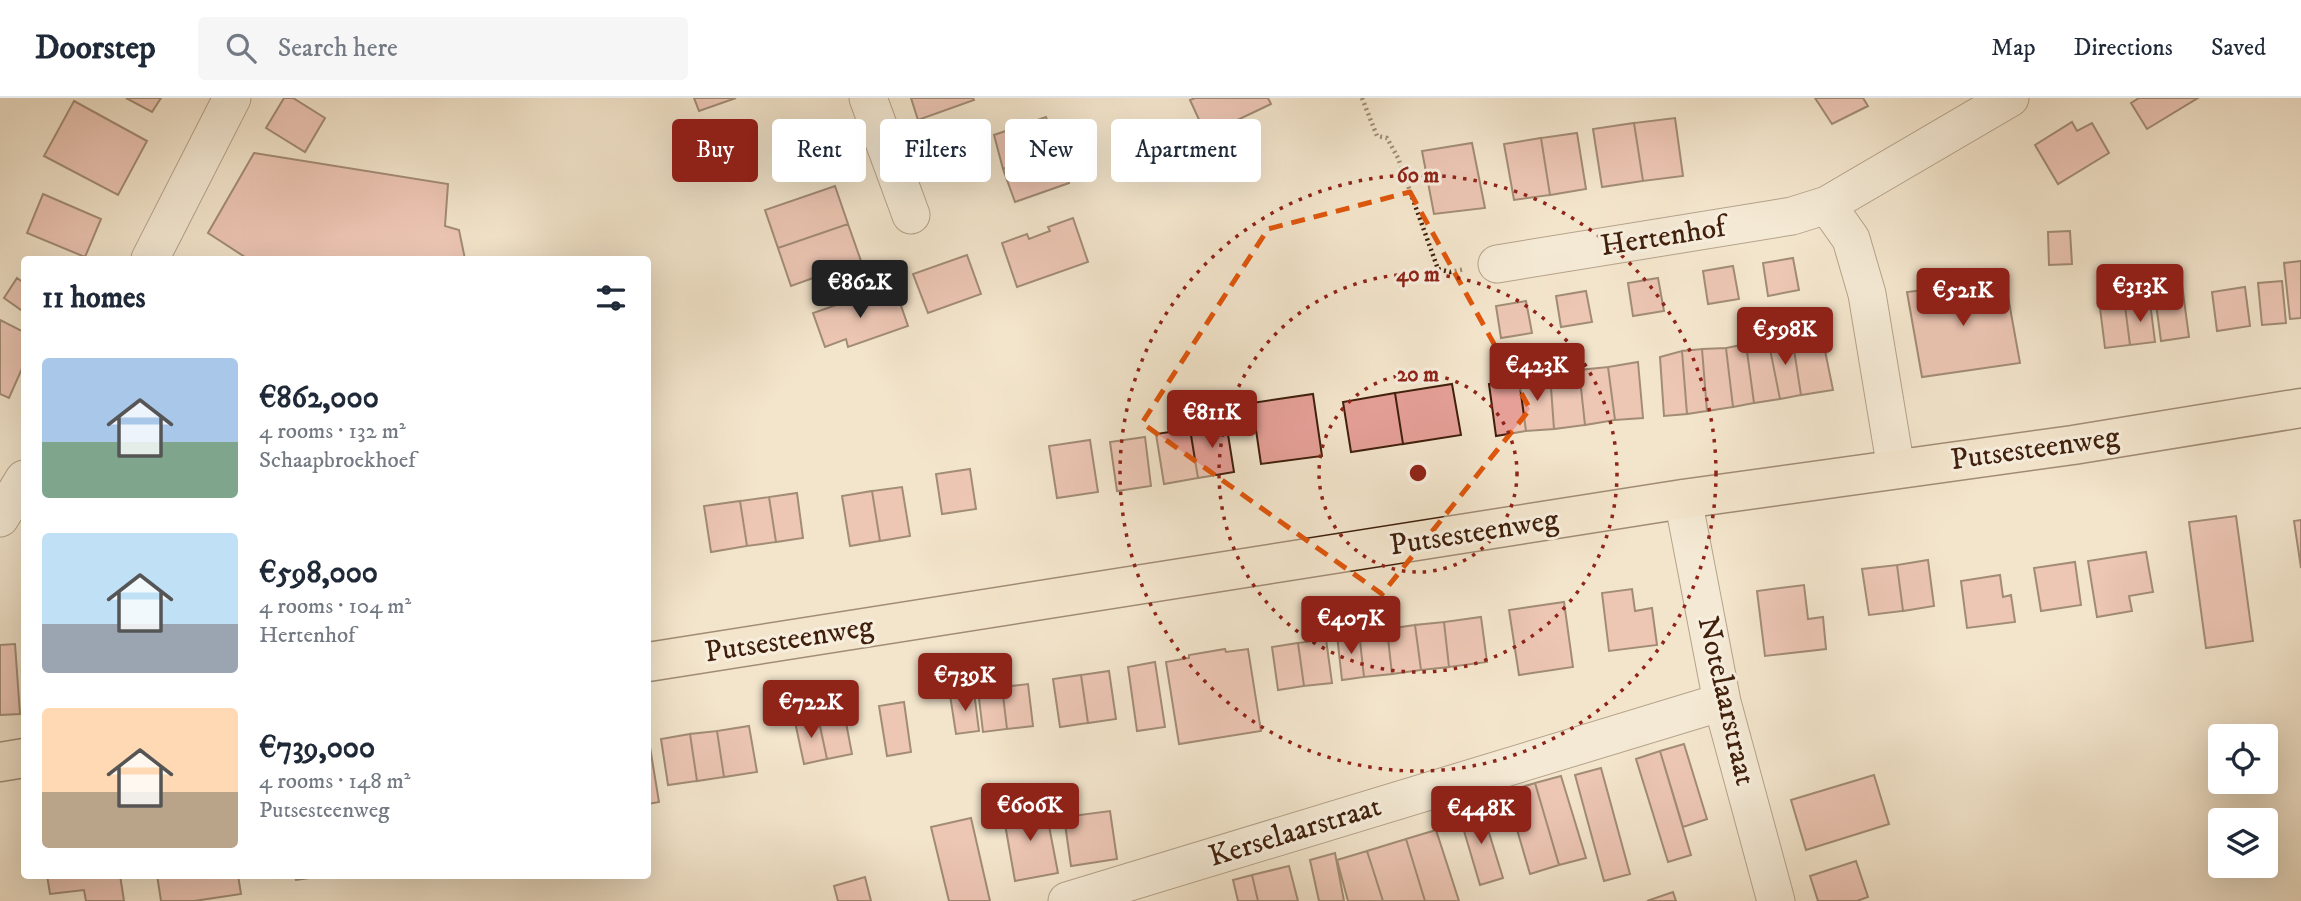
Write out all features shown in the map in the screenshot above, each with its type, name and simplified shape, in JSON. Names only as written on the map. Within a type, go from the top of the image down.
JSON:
[{"type":"main road","name":"Putsesteenweg","points":[[651,662],[1683,499],[2073,445],[2301,408]]},
{"type":"main road","points":[[0,762],[21,758]]},
{"type":"street","points":[[152,256],[232,98]]},
{"type":"street","points":[[869,98],[911,215]]},
{"type":"street","name":"Hertenhof","points":[[1497,264],[1792,216],[1827,205],[2010,98]]},
{"type":"street","points":[[1827,205],[1851,239],[1867,294],[1896,469]]},
{"type":"street","points":[[0,518],[21,484]]},
{"type":"street","name":"Notelaarstraat","points":[[1683,499],[1723,702],[1776,901]]},
{"type":"street","name":"Kerselaarstraat","points":[[1068,901],[1723,702]]},
{"type":"path","points":[[1362,98],[1377,136],[1387,138],[1398,158],[1438,269],[1450,272],[1497,264]]},
{"type":"highlighted area","points":[[1410,192],[1530,409],[1382,594],[1142,423],[1268,229]]},
{"type":"building","points":[[126,98],[161,98],[152,112]]},
{"type":"building","points":[[284,98],[293,98],[325,118],[305,152],[266,128]]},
{"type":"building","points":[[694,98],[736,98],[699,111]]},
{"type":"building","points":[[911,98],[974,100],[921,119],[918,119]]},
{"type":"building","points":[[1268,98],[1271,104],[1240,119],[1199,119],[1190,100]]},
{"type":"building","points":[[1815,98],[1863,98],[1868,106],[1832,124]]},
{"type":"building","points":[[2139,98],[2198,98],[2147,129],[2131,103]]},
{"type":"building","points":[[74,101],[147,141],[118,195],[44,156]]},
{"type":"building","points":[[1675,118],[1683,176],[1643,181],[1634,123]]},
{"type":"building","points":[[2072,122],[2077,131],[2092,123],[2109,153],[2058,184],[2035,145]]},
{"type":"building","points":[[1634,123],[1643,181],[1602,187],[1593,129]]},
{"type":"building","points":[[1005,131],[1003,169],[994,135]]},
{"type":"building","points":[[1577,133],[1586,189],[1550,195],[1541,138]]},
{"type":"building","points":[[1541,138],[1550,195],[1514,200],[1504,144]]},
{"type":"building","points":[[1472,143],[1485,208],[1434,214],[1422,151]]},
{"type":"building","points":[[254,153],[448,184],[445,226],[459,230],[464,256],[243,256],[208,233]]},
{"type":"building","points":[[1008,182],[1069,182],[1069,183],[1015,202]]},
{"type":"building","points":[[835,186],[848,224],[778,248],[765,210]]},
{"type":"building","points":[[43,194],[101,219],[85,256],[27,233]]},
{"type":"building","points":[[1073,218],[1088,262],[1017,287],[1002,243],[1027,234],[1029,239],[1050,231],[1048,227]]},
{"type":"building","points":[[848,224],[861,261],[791,286],[778,248]]},
{"type":"building","points":[[2070,231],[2072,264],[2049,265],[2048,232]]},
{"type":"building","points":[[967,255],[981,294],[928,313],[913,274]]},
{"type":"building","points":[[1793,258],[1799,290],[1768,296],[1763,263]]},
{"type":"building","points":[[2301,261],[2301,318],[2290,319],[2284,263]]},
{"type":"building","points":[[1733,266],[1739,299],[1708,304],[1703,271]]},
{"type":"building","points":[[17,278],[21,281],[21,310],[4,298]]},
{"type":"building","points":[[1658,278],[1664,311],[1633,316],[1628,283]]},
{"type":"building","points":[[2005,280],[2020,363],[1922,377],[1907,292]]},
{"type":"building","points":[[2282,281],[2286,323],[2262,325],[2258,283]]},
{"type":"building","points":[[2182,285],[2189,337],[2161,341],[2154,289]]},
{"type":"building","points":[[2245,287],[2250,326],[2217,331],[2212,292]]},
{"type":"building","points":[[1586,291],[1592,322],[1561,327],[1556,296]]},
{"type":"building","points":[[873,292],[877,304],[898,297],[908,326],[848,347],[846,339],[825,347],[813,313]]},
{"type":"building","points":[[1526,301],[1532,333],[1501,338],[1496,306]]},
{"type":"building","points":[[2150,302],[2155,342],[2130,345],[2125,306]]},
{"type":"building","points":[[2125,306],[2130,345],[2105,348],[2100,308]]},
{"type":"building","points":[[0,320],[21,330],[21,371],[9,398],[0,394]]},
{"type":"building","points":[[1821,331],[1833,390],[1801,395],[1792,337]]},
{"type":"building","points":[[1792,337],[1801,395],[1780,399],[1768,339]]},
{"type":"building","points":[[1768,339],[1780,399],[1754,403],[1746,344]]},
{"type":"building","points":[[1746,344],[1754,403],[1733,407],[1726,348]]},
{"type":"building","points":[[1726,348],[1733,407],[1707,411],[1702,349]]},
{"type":"building","points":[[1702,349],[1707,411],[1687,414],[1682,351]]},
{"type":"building","points":[[1682,351],[1687,414],[1664,416],[1660,357]]},
{"type":"building","points":[[1638,362],[1643,418],[1615,420],[1608,367]]},
{"type":"building","points":[[1608,367],[1615,420],[1585,425],[1579,370]]},
{"type":"building","points":[[1579,370],[1585,425],[1554,429],[1550,374]]},
{"type":"building","points":[[1550,374],[1554,429],[1526,431],[1519,378]]},
{"type":"building","points":[[1519,379],[1526,431],[1496,436],[1489,384]]},
{"type":"building","points":[[1452,384],[1461,435],[1403,444],[1395,393]]},
{"type":"building","points":[[1395,393],[1403,444],[1351,452],[1343,402]]},
{"type":"building","points":[[1313,394],[1322,456],[1261,464],[1252,403]]},
{"type":"building","points":[[1226,422],[1234,472],[1198,478],[1190,429]]},
{"type":"building","points":[[1190,429],[1198,478],[1164,484],[1156,434]]},
{"type":"building","points":[[1145,437],[1151,486],[1117,491],[1110,442]]},
{"type":"building","points":[[1090,440],[1098,492],[1057,498],[1049,446]]},
{"type":"building","points":[[970,469],[976,509],[942,514],[936,474]]},
{"type":"building","points":[[902,487],[910,536],[880,541],[872,491]]},
{"type":"building","points":[[872,491],[880,541],[850,546],[842,496]]},
{"type":"building","points":[[797,493],[803,538],[776,542],[769,497]]},
{"type":"building","points":[[769,497],[776,542],[747,546],[740,501]]},
{"type":"building","points":[[740,501],[747,546],[711,552],[704,506]]},
{"type":"building","points":[[2236,516],[2253,641],[2206,648],[2189,522]]},
{"type":"building","points":[[2301,520],[2301,568],[2294,521]]},
{"type":"building","points":[[2146,552],[2153,592],[2129,596],[2132,611],[2097,617],[2088,561]]},
{"type":"building","points":[[1928,560],[1934,606],[1903,611],[1897,565]]},
{"type":"building","points":[[2075,562],[2081,605],[2041,611],[2034,568]]},
{"type":"building","points":[[1897,565],[1903,611],[1869,615],[1862,569]]},
{"type":"building","points":[[2000,575],[2003,597],[2011,595],[2015,622],[1967,628],[1961,581]]},
{"type":"building","points":[[1804,585],[1808,619],[1823,617],[1826,649],[1765,656],[1757,591]]},
{"type":"building","points":[[1632,589],[1635,611],[1652,608],[1657,645],[1609,651],[1602,593]]},
{"type":"building","points":[[1564,602],[1573,667],[1519,675],[1509,610]]},
{"type":"building","points":[[1481,617],[1487,662],[1449,667],[1444,622]]},
{"type":"building","points":[[1444,622],[1449,667],[1421,670],[1415,625]]},
{"type":"building","points":[[1415,625],[1421,670],[1392,674],[1387,629]]},
{"type":"building","points":[[1387,629],[1392,674],[1364,677],[1359,632]]},
{"type":"building","points":[[1359,632],[1364,677],[1342,680],[1337,635]]},
{"type":"building","points":[[1326,639],[1332,683],[1304,686],[1298,643]]},
{"type":"building","points":[[1298,643],[1304,686],[1278,690],[1272,647]]},
{"type":"building","points":[[15,644],[20,714],[0,715],[0,645]]},
{"type":"building","points":[[1225,649],[1226,652],[1248,649],[1261,731],[1179,744],[1166,662]]},
{"type":"building","points":[[1155,662],[1165,727],[1137,731],[1128,667]]},
{"type":"building","points":[[1109,671],[1116,719],[1088,723],[1081,675]]},
{"type":"building","points":[[1081,675],[1088,723],[1060,727],[1053,679]]},
{"type":"building","points":[[1028,684],[1033,726],[1007,729],[1002,687]]},
{"type":"building","points":[[1002,687],[1007,729],[983,732],[978,690]]},
{"type":"building","points":[[974,692],[979,731],[956,734],[950,695]]},
{"type":"building","points":[[904,702],[911,752],[887,756],[879,706]]},
{"type":"building","points":[[844,712],[852,754],[827,759],[818,717]]},
{"type":"building","points":[[818,717],[827,759],[804,764],[795,722]]},
{"type":"building","points":[[749,726],[757,772],[724,777],[717,731]]},
{"type":"building","points":[[717,731],[724,777],[697,781],[690,734]]},
{"type":"building","points":[[690,734],[697,781],[668,785],[661,739]]},
{"type":"building","points":[[1684,744],[1707,819],[1683,827],[1660,751]]},
{"type":"building","points":[[1660,751],[1691,855],[1668,862],[1636,759]]},
{"type":"building","points":[[651,753],[659,802],[651,803]]},
{"type":"building","points":[[1601,768],[1630,874],[1604,881],[1575,775]]},
{"type":"building","points":[[1874,775],[1889,824],[1806,850],[1791,800]]},
{"type":"building","points":[[1561,776],[1586,858],[1559,865],[1535,783]]},
{"type":"building","points":[[1535,783],[1559,865],[1530,874],[1506,792]]},
{"type":"building","points":[[1045,805],[1058,873],[1015,881],[1003,813]]},
{"type":"building","points":[[1481,807],[1503,878],[1480,885],[1459,814]]},
{"type":"building","points":[[1110,811],[1117,859],[1071,866],[1064,817]]},
{"type":"building","points":[[971,818],[990,901],[949,901],[931,827]]},
{"type":"building","points":[[1436,830],[1459,901],[1425,901],[1406,839]]},
{"type":"building","points":[[1406,839],[1425,901],[1383,901],[1367,851]]},
{"type":"building","points":[[1367,851],[1383,901],[1348,901],[1337,860]]},
{"type":"building","points":[[1335,853],[1344,901],[1319,901],[1310,860]]},
{"type":"building","points":[[1856,861],[1868,897],[1857,901],[1818,901],[1810,876]]},
{"type":"building","points":[[1289,866],[1298,901],[1258,901],[1252,875]]},
{"type":"building","points":[[1252,875],[1258,901],[1238,901],[1233,880]]},
{"type":"building","points":[[865,877],[871,901],[838,901],[834,886]]},
{"type":"building","points":[[48,879],[121,879],[124,901],[86,901],[84,890],[50,894]]},
{"type":"building","points":[[158,879],[239,879],[241,894],[194,901],[161,901]]},
{"type":"building","points":[[1673,892],[1676,901],[1647,901]]}]
